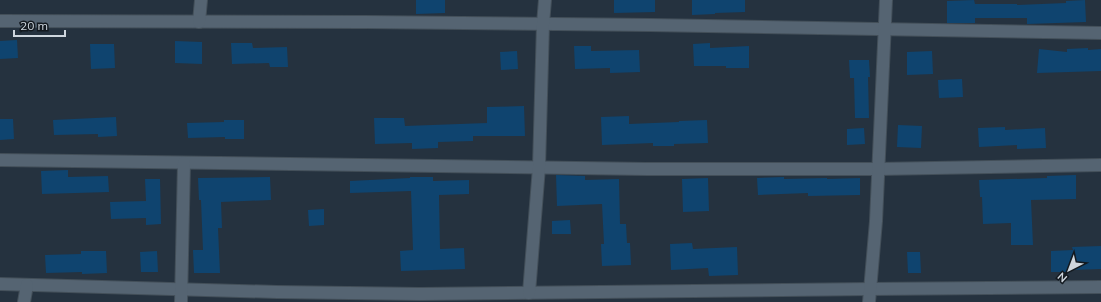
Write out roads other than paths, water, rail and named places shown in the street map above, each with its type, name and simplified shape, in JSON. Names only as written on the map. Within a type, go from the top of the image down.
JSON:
[{"type":"street","points":[[199,22],[201,0]]},
{"type":"street","points":[[528,293],[539,168],[545,0]]},
{"type":"street","points":[[869,302],[876,221],[886,0]]},
{"type":"street","points":[[0,21],[367,22],[1101,33]]},
{"type":"street","points":[[0,160],[539,168],[878,169],[1101,165]]},
{"type":"street","points":[[181,302],[184,162]]},
{"type":"street","points":[[0,284],[182,290],[420,294],[1101,287]]},
{"type":"street","points":[[24,302],[27,286]]}]
